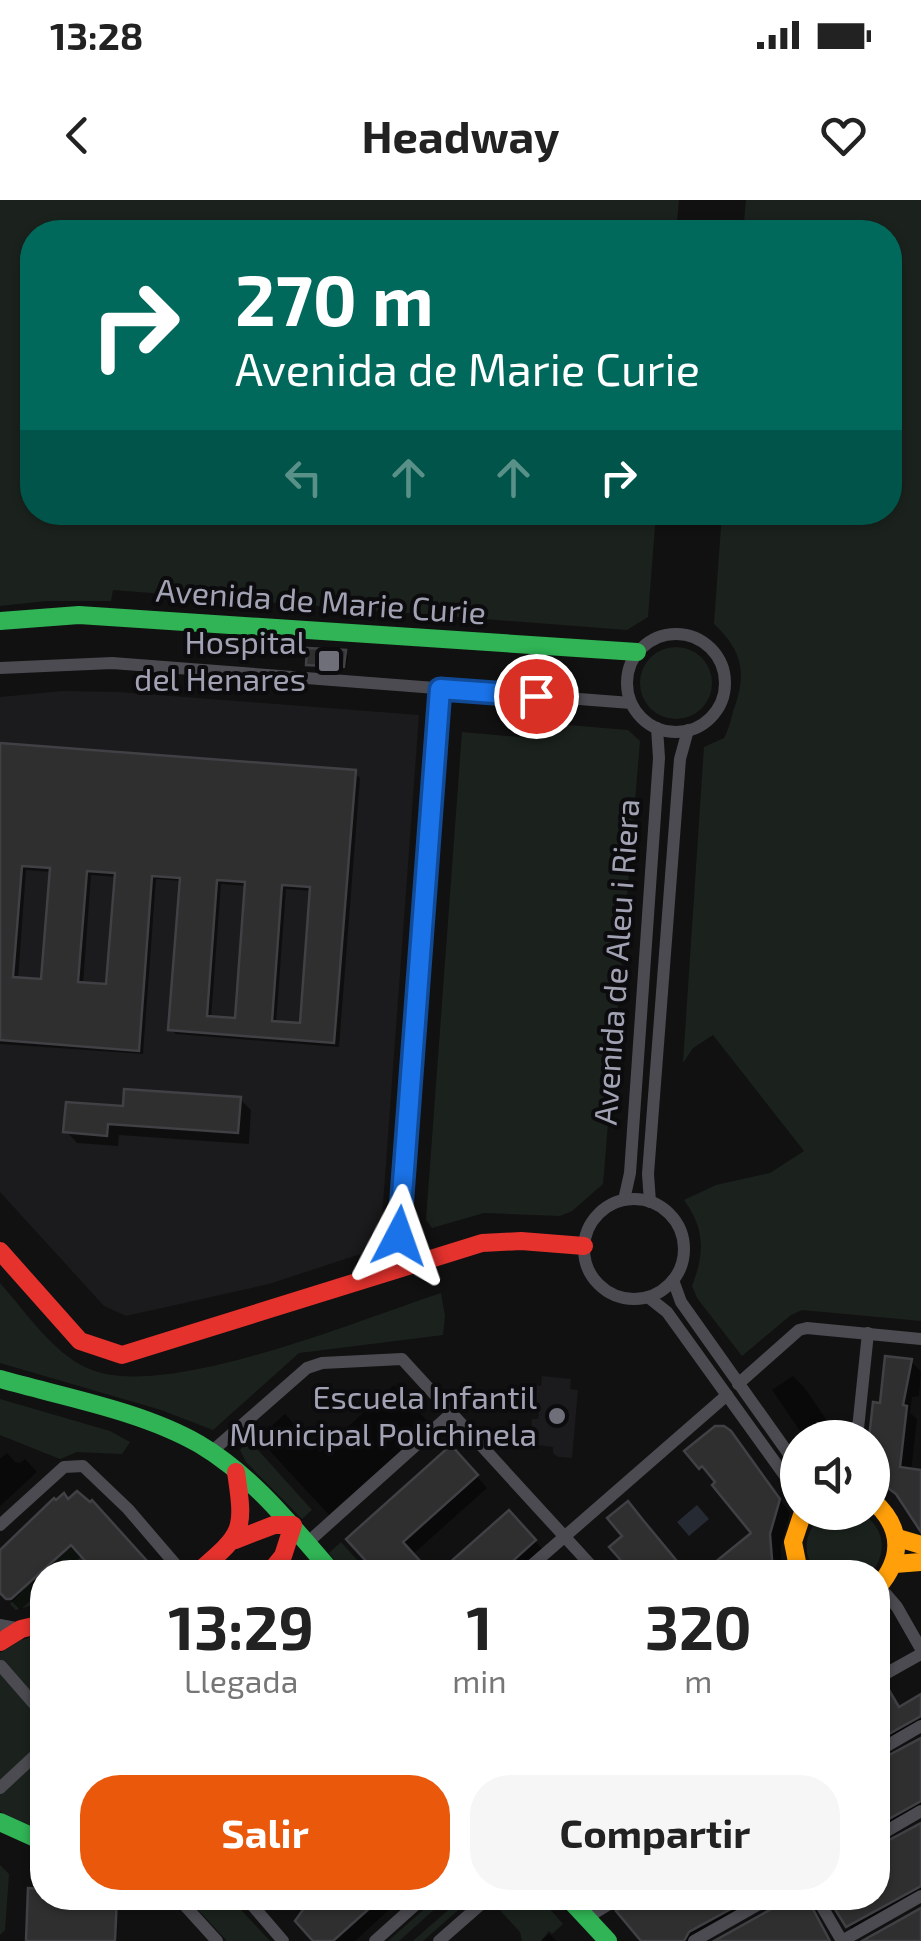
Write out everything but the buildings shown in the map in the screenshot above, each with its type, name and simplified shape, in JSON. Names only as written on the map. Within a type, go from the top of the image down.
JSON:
[{"type":"street","name":"Avenida de Marie Curie","points":[[0,620],[79,615],[637,652]]},
{"type":"street","points":[[680,634],[705,643],[722,665],[724,692],[711,716],[688,730],[657,728],[646,722],[631,703],[627,677],[637,652],[664,635],[680,634]]},
{"type":"street","points":[[0,668],[112,663],[631,703]]},
{"type":"street","points":[[406,1265],[399,1236],[440,689]]},
{"type":"street","name":"Avenida de Aleu i Riera","points":[[624,1200],[630,1173],[660,758],[657,728]]},
{"type":"street","name":"Avenida de Aleu i Riera","points":[[650,1202],[648,1174],[663,970],[680,759],[688,730]]},
{"type":"street","points":[[648,1297],[673,1280],[683,1258],[682,1234],[667,1211],[650,1202],[624,1200],[596,1216],[584,1246],[587,1265],[603,1288],[620,1297],[648,1297],[665,1308],[780,1469]]},
{"type":"street","points":[[0,1251],[80,1341],[122,1354],[482,1243],[521,1241],[584,1246]]},
{"type":"street","points":[[673,1280],[681,1302],[780,1442]]},
{"type":"street","points":[[738,1384],[799,1330],[921,1339]]},
{"type":"street","points":[[859,1420],[868,1334]]},
{"type":"street","points":[[210,1453],[306,1368],[322,1363],[402,1359],[586,1560]]},
{"type":"street","points":[[0,1378],[189,1438],[270,1500],[322,1560]]},
{"type":"street","points":[[539,1560],[726,1395]]},
{"type":"street","points":[[308,1543],[452,1412]]},
{"type":"street","points":[[0,1525],[64,1467],[83,1466],[171,1560]]},
{"type":"street","points":[[235,1540],[242,1511],[242,1490],[236,1472]]},
{"type":"street","points":[[890,1519],[898,1538],[895,1564],[890,1571]]},
{"type":"street","points":[[212,1560],[235,1540],[274,1525],[292,1526]]},
{"type":"street","points":[[280,1560],[292,1526]]},
{"type":"street","points":[[793,1560],[794,1530]]},
{"type":"street","points":[[898,1538],[921,1545]]},
{"type":"street","points":[[895,1564],[921,1562]]},
{"type":"street","points":[[890,1600],[921,1651],[890,1670]]},
{"type":"street","points":[[0,1625],[21,1629]]},
{"type":"street","points":[[0,1642],[30,1627]]},
{"type":"street","points":[[1,1666],[30,1699]]},
{"type":"street","points":[[890,1744],[921,1726]]},
{"type":"street","points":[[0,1788],[30,1760]]},
{"type":"street","points":[[890,1829],[921,1811]]},
{"type":"street","points":[[1,1825],[30,1836]]},
{"type":"street","points":[[824,1910],[842,1941],[921,1896]]},
{"type":"street","points":[[189,1910],[217,1941]]},
{"type":"street","points":[[256,1910],[283,1941]]},
{"type":"street","points":[[375,1941],[410,1910]]},
{"type":"street","points":[[439,1941],[474,1910]]},
{"type":"street","points":[[579,1910],[608,1941]]},
{"type":"street","points":[[586,1918],[599,1910]]},
{"type":"street","points":[[694,1941],[749,1910]]},
{"type":"shaded area","points":[[0,200],[679,200],[677,220],[20,220],[20,525],[655,525],[648,617],[627,630],[113,590],[111,601],[0,606]]},
{"type":"shaded area","points":[[746,200],[921,200],[921,1321],[802,1310],[742,1356],[692,1286],[701,1242],[696,1221],[684,1200],[716,1185],[770,1173],[804,1151],[713,1035],[693,1048],[683,1063],[704,747],[724,738],[741,682],[736,652],[714,624],[721,525],[902,525],[902,220],[744,220]]},
{"type":"shaded area","points":[[676,647],[701,658],[712,683],[701,708],[676,719],[651,708],[640,683],[651,658]]},
{"type":"shaded area","name":"Hospital del Henares","points":[[63,691],[419,715],[382,1218],[376,1249],[269,1284],[126,1316],[104,1306],[0,1192],[0,697]]},
{"type":"shaded area","points":[[544,723],[628,730],[640,741],[603,1184],[572,1211],[560,1216],[484,1213],[432,1228],[426,1220],[462,732],[541,739]]},
{"type":"shaded area","points":[[0,1283],[62,1352],[87,1368],[120,1376],[162,1375],[210,1367],[441,1293],[445,1316],[443,1335],[299,1353],[213,1430],[161,1410],[0,1363]]},
{"type":"shaded area","name":"Escuela Infantil Municipal Polichinela","points":[[542,1376],[571,1379],[570,1389],[578,1390],[572,1458],[558,1457],[553,1447],[530,1444],[531,1434],[537,1430],[531,1429],[532,1419],[538,1419],[539,1413],[528,1411],[529,1401],[535,1401],[535,1397],[529,1396],[530,1385],[541,1386]]},
{"type":"shaded area","points":[[0,1399],[110,1431],[130,1442],[122,1454],[77,1452],[60,1459],[0,1435]]},
{"type":"shaded area","points":[[249,1440],[312,1510],[302,1519],[246,1462],[240,1450]]},
{"type":"shaded area","points":[[697,1505],[709,1519],[689,1536],[677,1522]]},
{"type":"shaded area","points":[[877,1530],[882,1548],[878,1560],[810,1560],[810,1532]]},
{"type":"shaded area","points":[[341,1542],[357,1560],[335,1560],[329,1553]]},
{"type":"shaded area","points":[[70,1545],[86,1560],[54,1560]]},
{"type":"shaded area","points":[[30,1582],[30,1606],[16,1610],[10,1604]]},
{"type":"shaded area","points":[[30,1637],[30,1826],[0,1811],[0,1653]]},
{"type":"shaded area","points":[[0,1865],[9,1874],[5,1930],[0,1935]]},
{"type":"shaded area","points":[[198,1910],[241,1910],[270,1941],[227,1941]]},
{"type":"shaded area","points":[[423,1910],[434,1910],[399,1941],[388,1941]]},
{"type":"shaded area","points":[[448,1910],[458,1910],[423,1941],[413,1941]]},
{"type":"shaded area","points":[[500,1910],[551,1910],[563,1924],[552,1934],[549,1931],[541,1941],[522,1941],[520,1932]]},
{"type":"traffic: fast","points":[[0,621],[79,615],[637,652]]},
{"type":"traffic: fast","points":[[0,1379],[153,1422],[199,1444],[254,1486],[322,1560]]},
{"type":"traffic: fast","points":[[0,1822],[30,1836]]},
{"type":"traffic: fast","points":[[579,1910],[608,1941]]},
{"type":"traffic: slow","points":[[890,1522],[896,1542],[890,1568]]},
{"type":"traffic: slow","points":[[797,1530],[793,1542],[797,1560]]},
{"type":"traffic: slow","points":[[898,1538],[921,1545]]},
{"type":"traffic: slow","points":[[895,1564],[921,1562]]},
{"type":"traffic: jam","points":[[0,1251],[80,1341],[122,1355],[482,1243],[521,1241],[584,1246]]},
{"type":"traffic: jam","points":[[211,1560],[232,1539],[240,1520],[236,1472]]},
{"type":"traffic: jam","points":[[235,1540],[274,1525],[293,1525],[280,1560]]},
{"type":"traffic: jam","points":[[0,1642],[30,1627]]},
{"type":"place","name":"Hospital del Henares","points":[[329,661]]},
{"type":"place","name":"Escuela Infantil Municipal Polichinela","points":[[557,1416]]},
{"type":"route","points":[[399,1236],[440,689],[536,696]]}]
